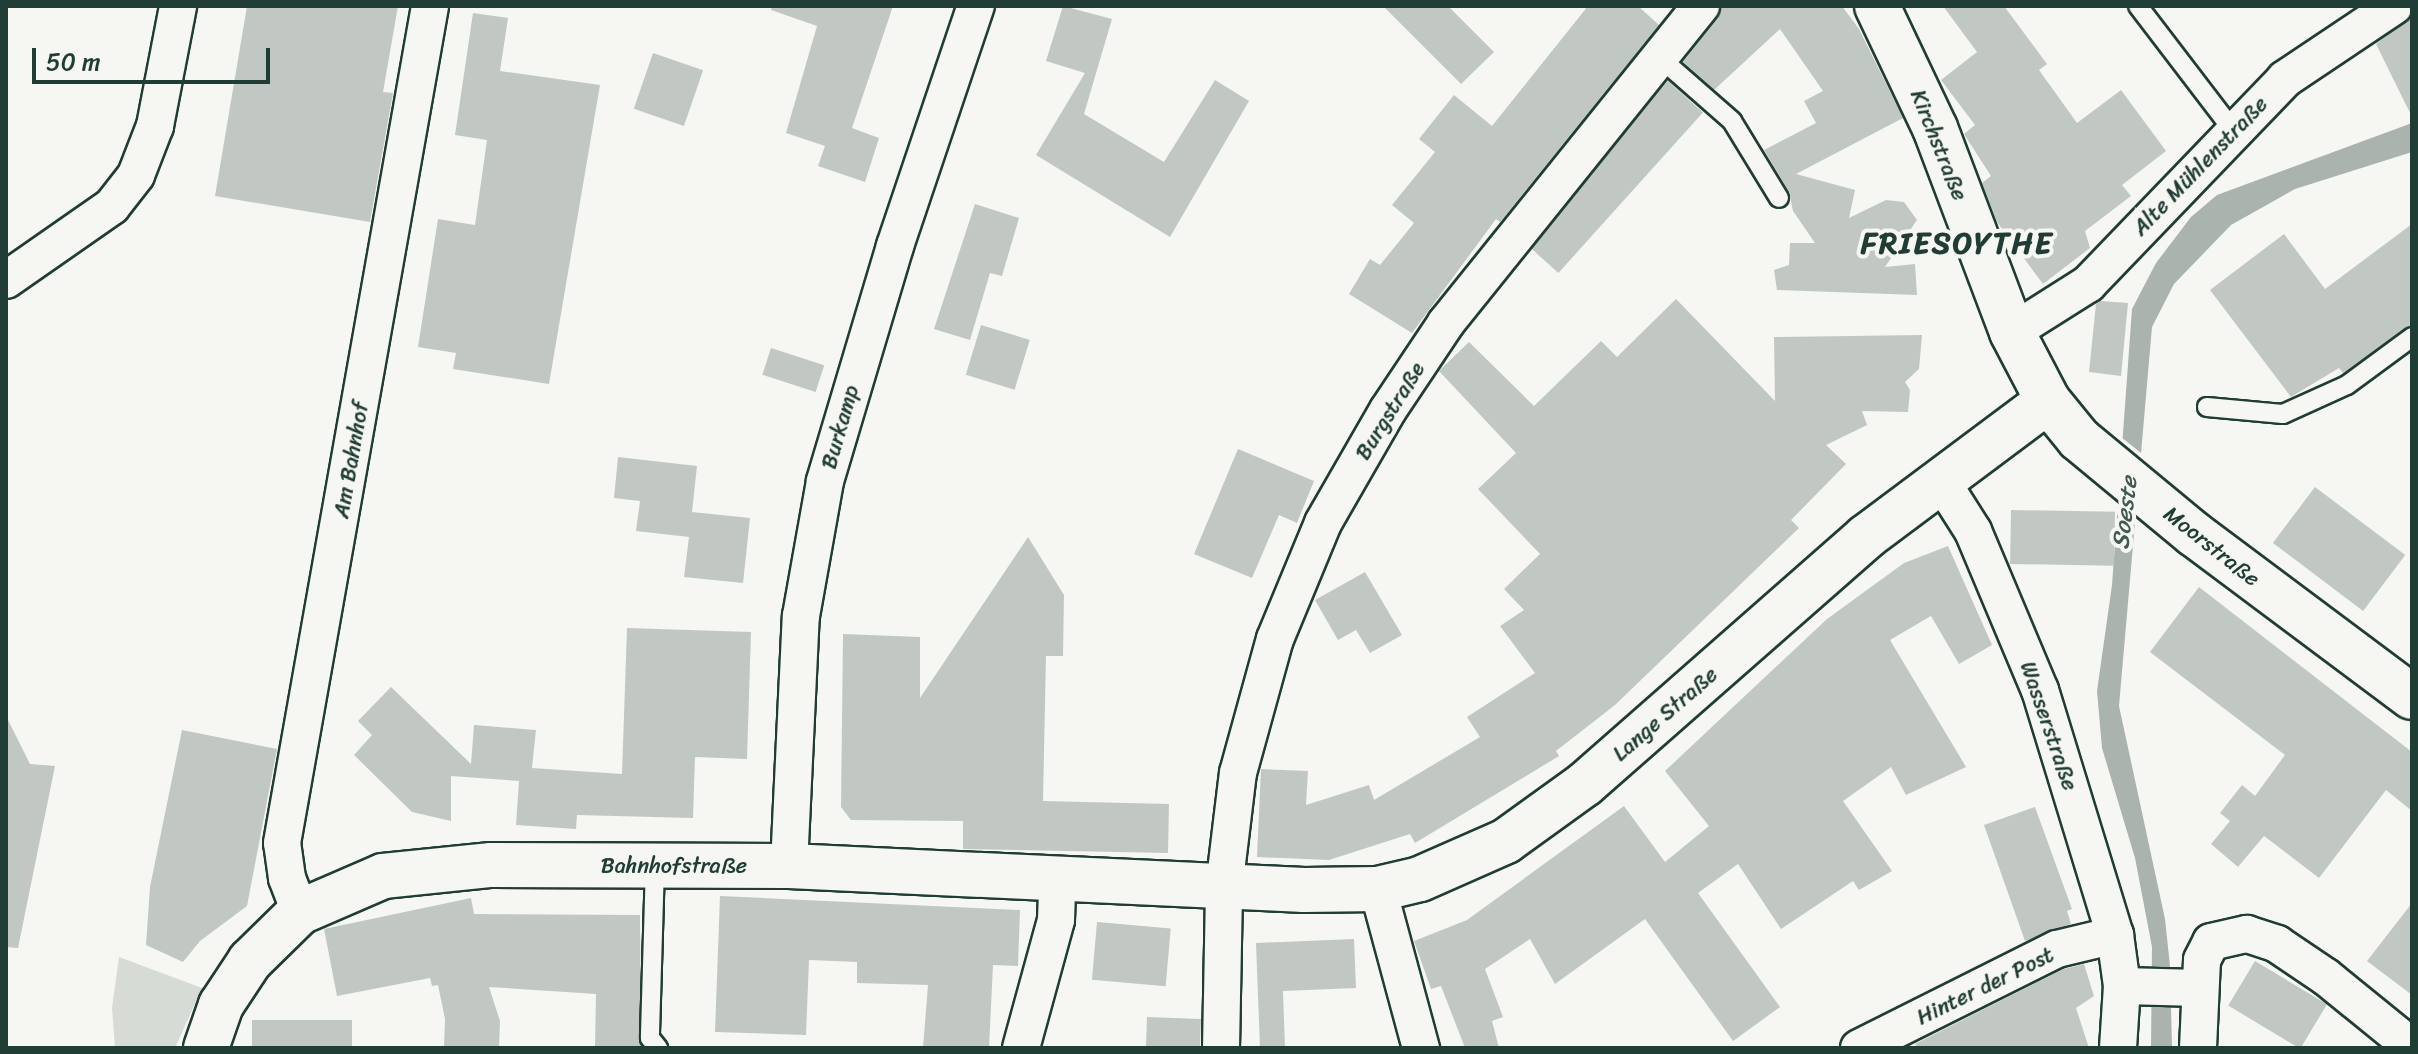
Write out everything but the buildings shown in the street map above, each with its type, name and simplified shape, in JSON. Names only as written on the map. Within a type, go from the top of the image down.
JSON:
[{"type":"street","points":[[6,280],[112,206],[136,175],[155,126],[178,6]]},
{"type":"street","name":"Am Bahnhof","points":[[300,912],[287,878],[282,843],[430,6]]},
{"type":"street","name":"Burkamp","points":[[789,866],[801,616],[825,481],[895,246],[976,6]]},
{"type":"street","name":"Burgstraße","points":[[1224,888],[1238,773],[1253,712],[1275,639],[1323,523],[1388,410],[1446,323],[1701,6]]},
{"type":"street","name":"Kirchstraße","points":[[1877,6],[1935,128],[2012,332]]},
{"type":"street","name":"Alte Mühlenstraße","points":[[2012,332],[2088,284],[2232,129],[2285,79],[2394,6]]},
{"type":"street","name":"Moorstraße","points":[[2012,332],[2048,401],[2079,439],[2412,697]]},
{"type":"street","name":"Lange Straße","points":[[1224,888],[1378,889],[1420,879],[1506,841],[1585,784],[1866,537],[2048,401]]},
{"type":"street","name":"Wasserstraße","points":[[1940,479],[1973,531],[2040,690],[2129,986],[2118,1048]]},
{"type":"street","name":"Bahnhofstraße","points":[[206,1048],[221,1005],[250,961],[300,912],[383,876],[491,865],[789,866],[1057,882],[1224,888]]},
{"type":"street","points":[[1021,1048],[1056,920],[1057,882]]},
{"type":"street","points":[[1221,1048],[1224,888]]},
{"type":"street","points":[[1378,889],[1421,1048]]},
{"type":"street","points":[[2198,1048],[2189,988],[2211,942],[2247,934],[2277,944],[2326,977],[2412,1047]]},
{"type":"street","name":"Hinter der Post","points":[[1859,1048],[2057,949],[2115,935]]},
{"type":"street","points":[[2129,986],[2189,988]]},
{"type":"lane","points":[[2138,6],[2232,129]]},
{"type":"lane","points":[[1659,57],[1732,121],[1779,198]]},
{"type":"lane","points":[[2207,407],[2283,414],[2347,385],[2412,337]]},
{"type":"lane","points":[[655,865],[650,1038],[658,1048]]},
{"type":"shaded area","points":[[119,957],[202,988],[175,1048],[115,1048],[112,1008]]},
{"type":"water","name":"Soeste","points":[[2412,123],[2412,152],[2295,189],[2231,225],[2174,284],[2152,327],[2119,706],[2165,919],[2170,966],[2172,1048],[2151,1048],[2152,947],[2135,858],[2102,748],[2097,691],[2112,585],[2132,309],[2156,263],[2191,217],[2217,195]]},
{"type":"pier","points":[[2117,434],[2145,456],[2136,526],[2114,509]]},
{"type":"district","name":"FRIESOYTHE","points":[[1957,243]]}]
